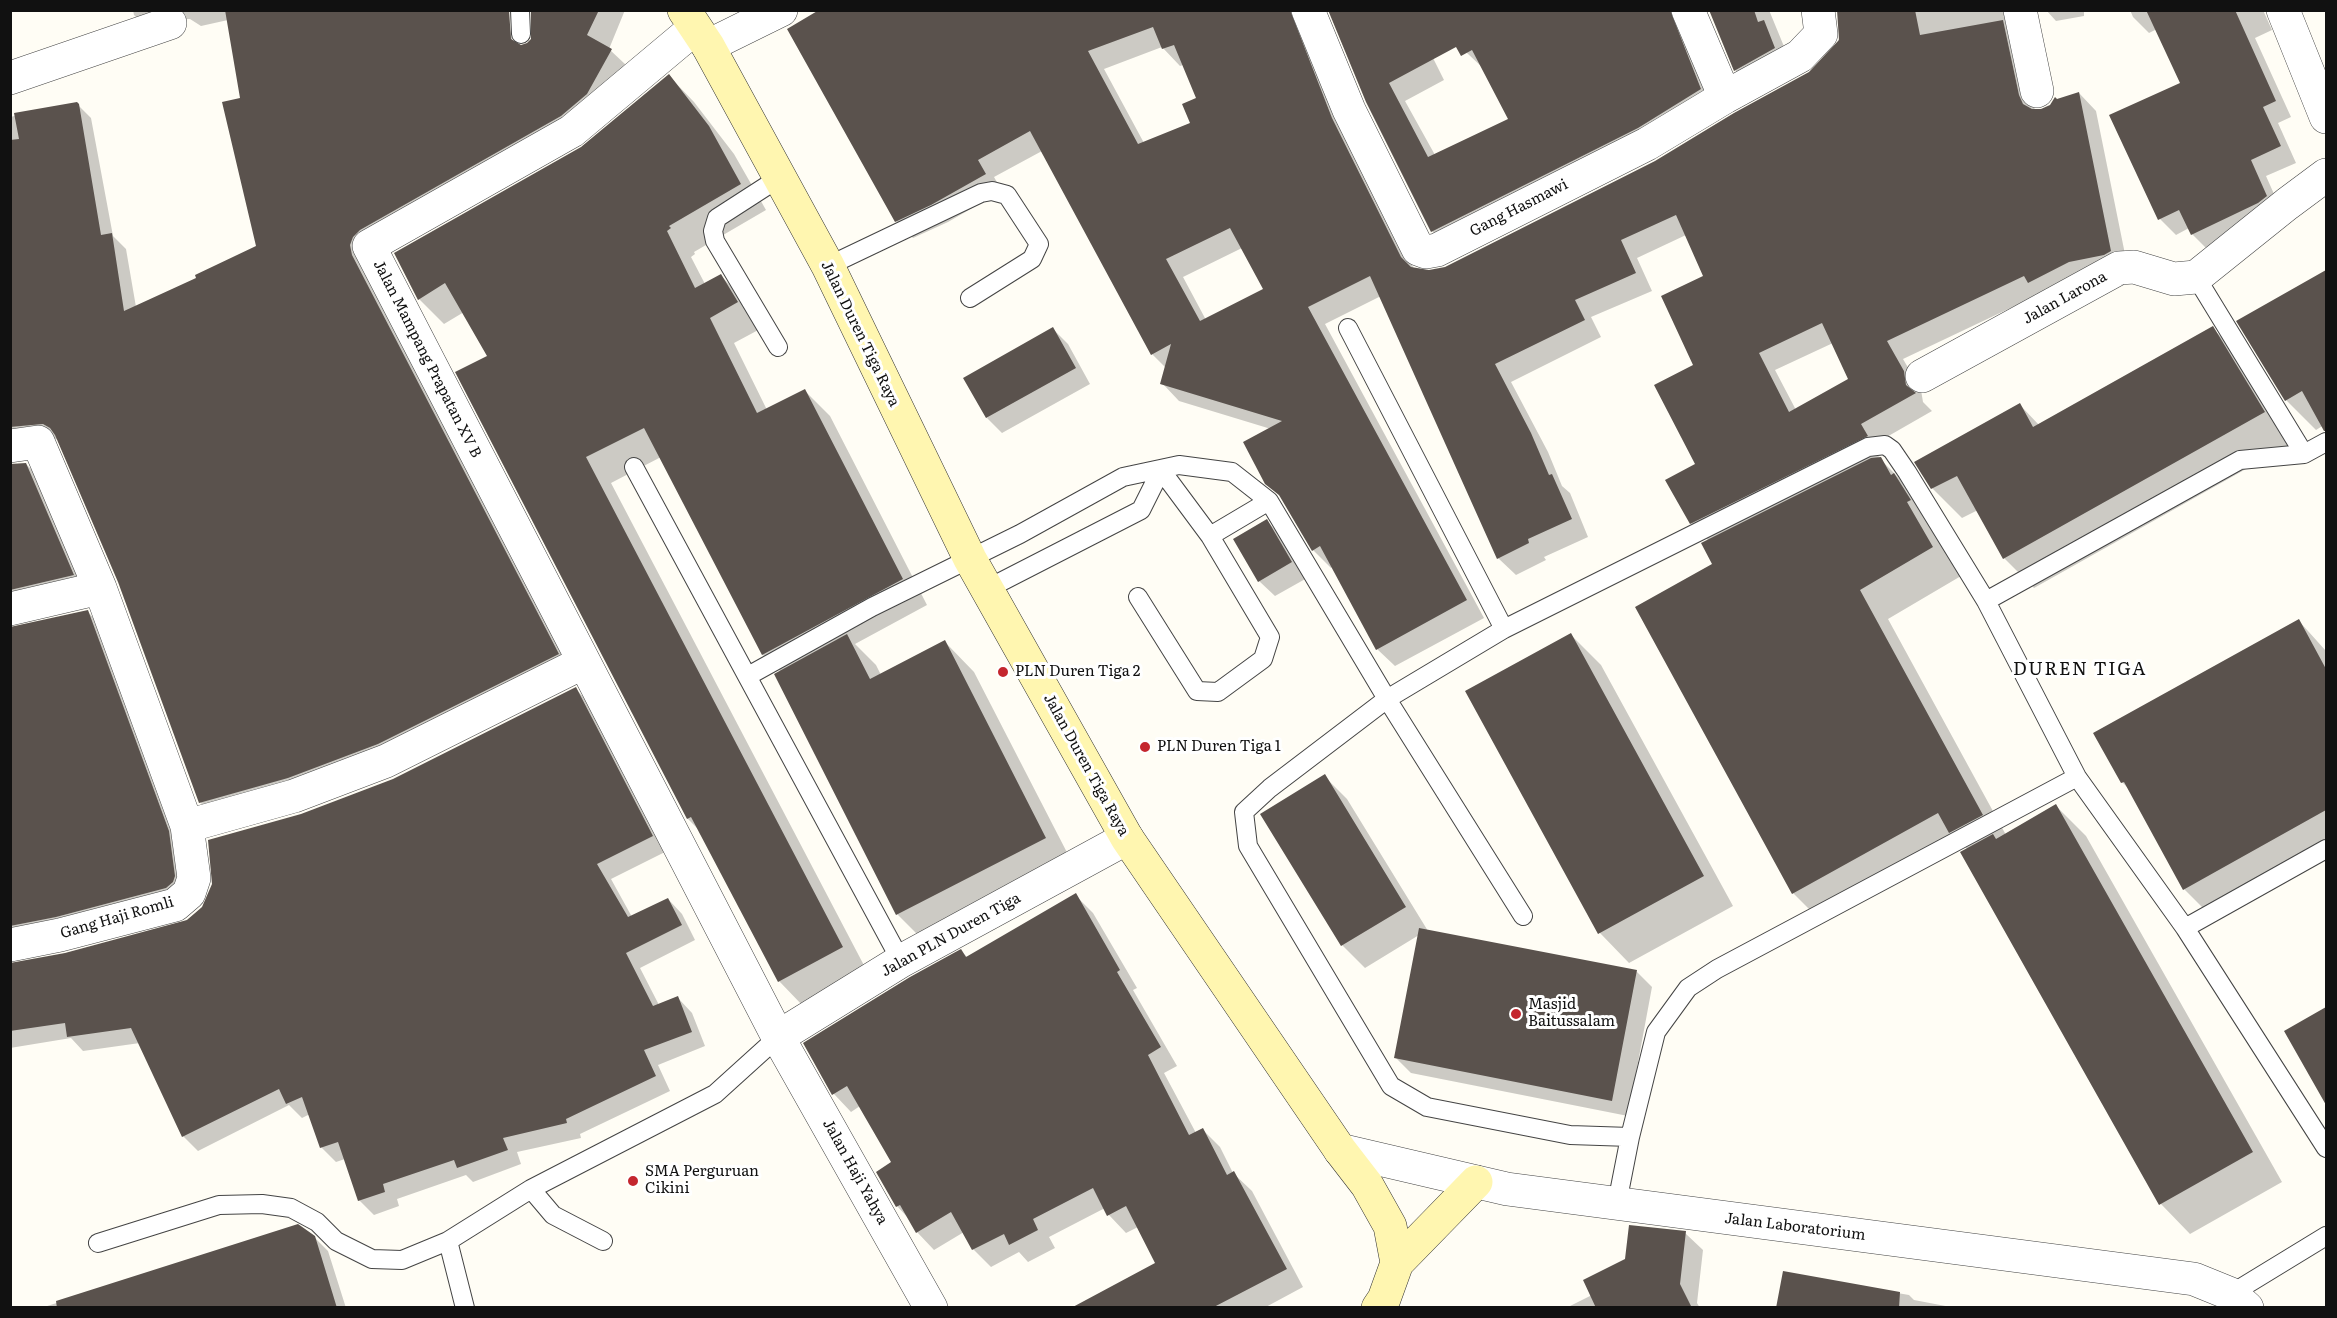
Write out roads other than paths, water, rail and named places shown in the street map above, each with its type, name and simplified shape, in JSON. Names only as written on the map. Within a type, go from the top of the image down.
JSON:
[{"type":"main road","name":"Jalan Duren Tiga Raya","points":[[696,28],[828,266],[970,559],[1127,838],[1340,1150],[1367,1185],[1390,1226],[1397,1263]]},
{"type":"main road","points":[[1385,1305],[1397,1263],[1476,1182]]},
{"type":"street","points":[[696,28],[781,10]]},
{"type":"street","name":"Gang Hasmawi","points":[[1308,10],[1354,120],[1418,249],[1426,252],[1437,250],[1647,144],[1725,96],[1800,56],[1821,34],[1818,10]]},
{"type":"street","points":[[1688,10],[1725,96]]},
{"type":"street","points":[[2020,10],[2037,91]]},
{"type":"street","points":[[2283,10],[2326,117]]},
{"type":"street","points":[[10,78],[170,23]]},
{"type":"street","name":"Jalan Mampang Prapatan XV B","points":[[584,662],[369,246],[572,131],[696,28]]},
{"type":"street","points":[[2196,278],[2326,175]]},
{"type":"street","name":"Jalan Larona","points":[[1922,376],[2119,268],[2134,267],[2174,279],[2196,278]]},
{"type":"street","name":"Gang Haji Romli","points":[[10,945],[60,935],[175,905],[189,893],[194,878],[187,826],[100,588],[24,444]]},
{"type":"street","points":[[10,609],[100,588]]},
{"type":"street","points":[[187,826],[294,796],[386,761],[584,662]]},
{"type":"street","name":"Jalan Haji Yahya","points":[[584,662],[778,1037],[931,1308]]},
{"type":"street","name":"Jalan PLN Duren Tiga","points":[[778,1037],[901,961],[1127,838]]},
{"type":"street","name":"Jalan Laboratorium","points":[[1340,1150],[1507,1189],[2194,1279],[2239,1301]]},
{"type":"lane","points":[[520,10],[520,34]]},
{"type":"lane","points":[[778,347],[715,242],[712,231],[717,218],[779,178]]},
{"type":"lane","points":[[828,266],[981,193],[992,191],[1007,195],[1039,244],[1032,259],[970,298]]},
{"type":"lane","points":[[2196,278],[2304,454]]},
{"type":"lane","points":[[1348,328],[1504,629]]},
{"type":"lane","points":[[1986,601],[2240,460],[2304,454],[2326,442]]},
{"type":"lane","points":[[1630,1137],[1570,1135],[1427,1107],[1391,1086],[1248,846],[1244,812],[1270,788],[1387,699],[1504,629],[1868,447],[1885,445],[1892,450],[1907,471],[1986,601],[2077,777],[2185,928],[2326,1148]]},
{"type":"lane","points":[[748,676],[872,607],[970,559],[1123,477],[1179,465],[1232,472],[1269,501],[1387,699],[1523,916]]},
{"type":"lane","points":[[634,467],[901,961]]},
{"type":"lane","points":[[1138,597],[1197,691],[1218,692],[1263,659],[1270,637],[1210,536],[1161,470]]},
{"type":"lane","points":[[987,589],[1141,510],[1161,470]]},
{"type":"lane","points":[[1210,536],[1269,501]]},
{"type":"lane","points":[[1617,1203],[1622,1165],[1656,1032],[1688,988],[1717,969],[2077,777]]},
{"type":"lane","points":[[2185,928],[2326,849]]},
{"type":"lane","points":[[98,1243],[219,1205],[262,1204],[291,1208],[317,1222],[336,1241],[372,1259],[402,1260],[448,1241],[531,1189],[715,1094],[778,1037]]},
{"type":"lane","points":[[531,1189],[553,1215],[603,1241]]},
{"type":"lane","points":[[2239,1301],[2326,1236]]},
{"type":"lane","points":[[448,1241],[465,1308]]},
{"type":"place","name":"PLN Duren Tiga 2","points":[[1003,672]]},
{"type":"place","name":"PLN Duren Tiga 1","points":[[1145,747]]},
{"type":"place","name":"Masjid Baitussalam","points":[[1516,1014]]},
{"type":"place","name":"SMA Perguruan Cikini","points":[[633,1181]]},
{"type":"district","name":"DUREN TIGA","points":[[2080,670]]}]
